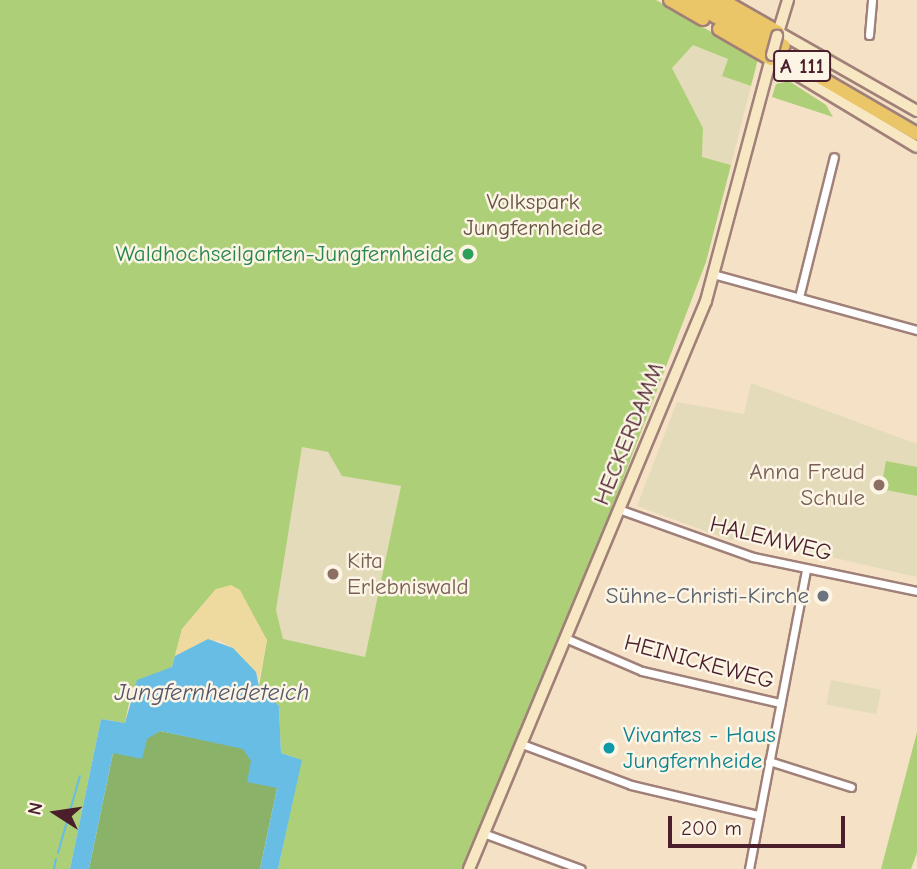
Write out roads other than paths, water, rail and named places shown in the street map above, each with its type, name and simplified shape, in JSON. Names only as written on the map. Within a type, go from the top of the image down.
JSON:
[{"type":"highway","points":[[670,0],[771,57]]},
{"type":"highway","name":"A 111","points":[[687,0],[917,134]]},
{"type":"highway","name":"A 111","points":[[705,0],[917,124]]},
{"type":"highway","points":[[722,0],[778,34]]},
{"type":"street","name":"HECKERDAMM","points":[[469,869],[570,640],[713,274],[788,0]]},
{"type":"street","points":[[869,34],[872,0]]},
{"type":"street","points":[[778,34],[917,111]]},
{"type":"street","points":[[771,57],[917,147]]},
{"type":"street","points":[[799,297],[834,157]]},
{"type":"street","points":[[713,274],[917,330]]},
{"type":"street","name":"HALEMWEG","points":[[621,510],[699,542],[806,569],[917,591]]},
{"type":"street","points":[[750,869],[806,569]]},
{"type":"street","name":"HEINICKEWEG","points":[[570,640],[646,672],[779,703]]},
{"type":"street","points":[[522,744],[631,785],[758,816]]},
{"type":"street","points":[[769,761],[851,787]]},
{"type":"street","points":[[484,833],[580,869]]},
{"type":"water","name":"Jungfernheideteich","points":[[208,639],[233,648],[256,672],[259,686],[279,706],[281,753],[302,760],[278,869],[260,869],[277,788],[247,782],[251,761],[243,749],[160,731],[147,739],[142,759],[113,753],[89,869],[70,869],[101,719],[125,723],[137,680],[172,667],[175,656]]},
{"type":"waterway","points":[[58,853],[80,776]]},
{"type":"waterway","points":[[54,869],[56,859]]},
{"type":"place","name":"Waldhochseilgarten-Jungfernheide","points":[[468,254]]},
{"type":"place","name":"Anna Freud Schule","points":[[879,485]]},
{"type":"place","name":"Kita Erlebniswald","points":[[333,574]]},
{"type":"place","name":"Sühne-Christi-Kirche","points":[[823,596]]},
{"type":"place","name":"Vivantes - Haus Jungfernheide","points":[[609,748]]},
{"type":"park label","name":"Volkspark Jungfernheide","points":[[533,215]]}]
